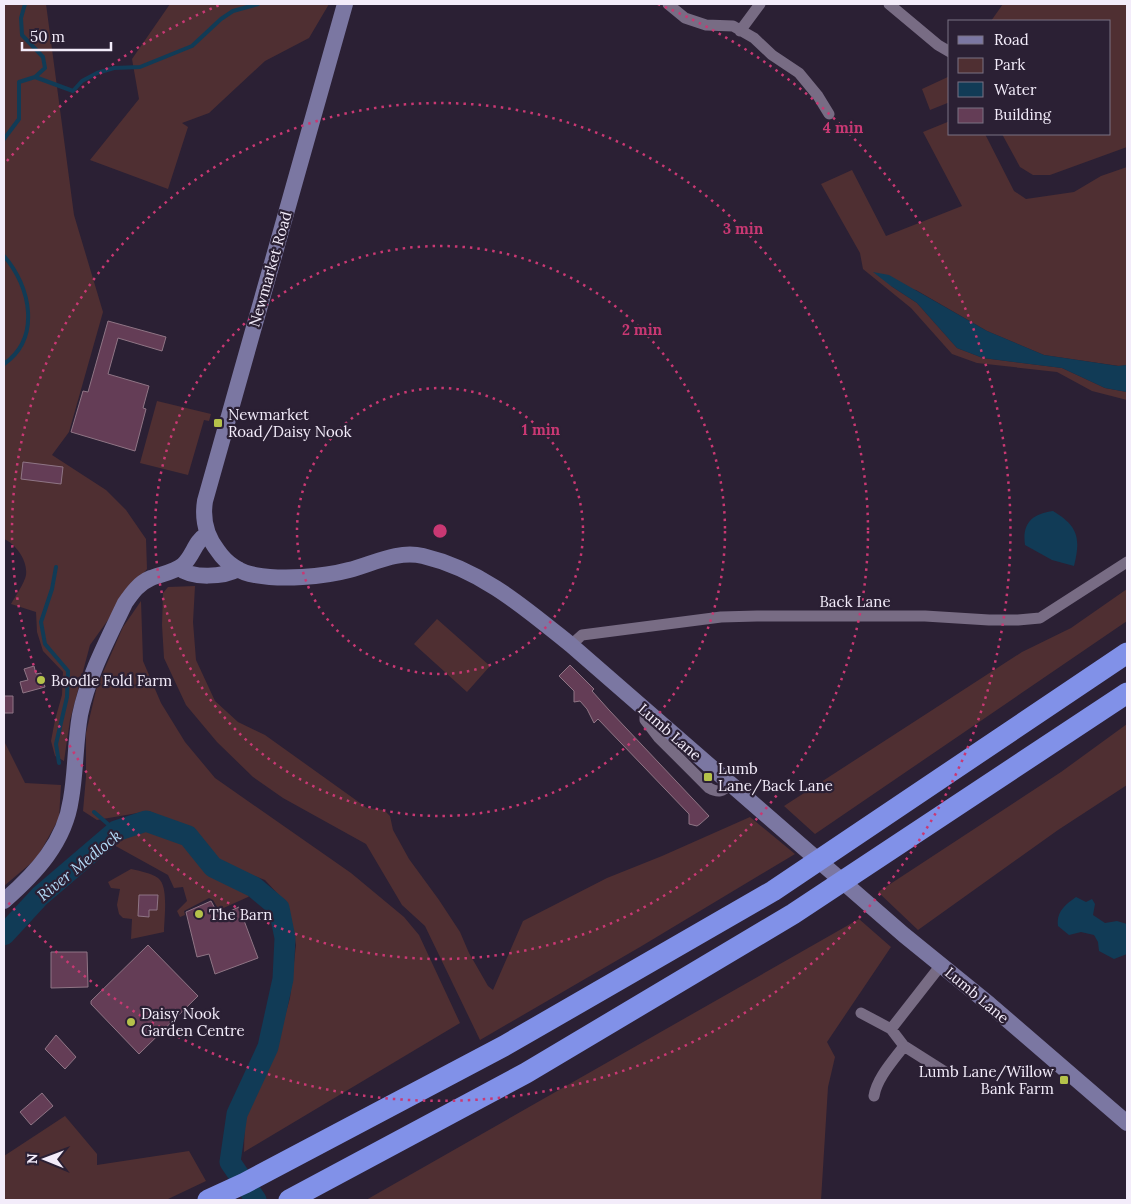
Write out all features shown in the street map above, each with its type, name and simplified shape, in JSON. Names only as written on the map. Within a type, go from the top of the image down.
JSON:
[{"type":"highway","points":[[208,1200],[283,1163],[504,1046],[773,891],[1127,653]]},
{"type":"highway","points":[[295,1198],[526,1072],[793,914],[1127,693]]},
{"type":"street","name":"Newmarket Road","points":[[207,534],[204,518],[205,501],[345,4]]},
{"type":"street","points":[[668,4],[685,18],[706,25],[733,26],[754,38],[772,55],[799,73],[818,96],[829,114]]},
{"type":"street","points":[[740,30],[760,4]]},
{"type":"street","points":[[889,4],[938,45],[948,51]]},
{"type":"street","points":[[4,901],[49,855],[64,827],[72,797],[76,745],[86,691],[125,603],[132,592],[144,582],[185,564],[200,538],[207,534]]},
{"type":"street","name":"Lumb Lane","points":[[207,534],[220,554],[238,569],[255,575],[311,576],[349,570],[394,556],[409,554],[423,556],[484,579],[527,609],[571,645],[904,935],[936,971],[1127,1123]]},
{"type":"street","name":"Back Lane","points":[[571,645],[582,635],[721,617],[925,616],[1018,620],[1040,618],[1127,562]]},
{"type":"street","points":[[179,568],[185,573],[212,575],[228,574],[238,569]]},
{"type":"street","points":[[891,1029],[936,971]]},
{"type":"street","points":[[861,1013],[891,1029],[904,1046],[946,1072]]},
{"type":"street","points":[[874,1096],[875,1088],[904,1046]]},
{"type":"green space","points":[[4,4],[46,4],[74,215],[103,312],[69,432],[52,455],[106,490],[126,510],[146,539],[147,569],[90,645],[70,720],[64,761],[55,756],[51,741],[62,695],[63,672],[43,651],[37,632],[36,612],[11,604],[24,582],[26,570],[23,559],[17,549],[4,539]]},
{"type":"green space","points":[[170,4],[329,4],[309,38],[265,61],[209,113],[182,123],[188,127],[168,189],[90,160],[139,99],[132,59]]},
{"type":"green space","points":[[1003,4],[1127,4],[1127,147],[1050,175],[1033,175],[1020,167],[1003,135],[1111,135],[1111,20],[992,20]]},
{"type":"green space","points":[[948,77],[948,103],[930,110],[922,89]]},
{"type":"green space","points":[[948,122],[948,135],[986,135],[1014,191],[1026,199],[1074,192],[1101,176],[1127,167],[1127,365],[1119,366],[1044,355],[987,331],[916,290],[891,286],[917,303],[957,348],[983,358],[1062,368],[1105,388],[1127,392],[1127,400],[1092,391],[1057,372],[977,363],[952,354],[911,308],[863,269],[860,253],[821,184],[852,170],[886,236],[962,206],[923,132]]},
{"type":"green space","points":[[157,401],[211,414],[209,421],[204,420],[188,475],[140,463]]},
{"type":"green space","points":[[195,586],[193,622],[196,660],[215,701],[238,722],[265,735],[367,808],[384,810],[390,816],[393,830],[409,859],[460,932],[469,953],[488,986],[493,990],[523,921],[607,878],[750,817],[795,854],[480,1040],[425,926],[402,905],[366,844],[283,798],[253,777],[217,742],[186,705],[164,658],[163,593],[168,587]]},
{"type":"green space","points":[[1127,589],[1127,621],[815,834],[784,806],[1022,652],[1071,628]]},
{"type":"green space","points":[[141,601],[143,661],[161,703],[185,742],[215,778],[351,873],[404,917],[419,935],[460,1023],[244,1152],[245,1114],[274,1055],[290,998],[296,945],[288,905],[265,880],[219,862],[195,831],[149,811],[97,820],[83,811],[86,777],[86,733],[97,686],[123,627]]},
{"type":"green space","points":[[437,619],[490,666],[467,692],[414,644]]},
{"type":"green space","points":[[1127,724],[1127,785],[1058,830],[918,930],[878,892],[1061,772]]},
{"type":"green space","points":[[4,741],[25,783],[61,785],[59,818],[37,858],[4,886]]},
{"type":"green space","points":[[150,828],[182,842],[194,855],[218,874],[254,892],[248,897],[219,910],[213,900],[209,898],[184,911],[185,915],[180,917],[177,911],[187,901],[183,887],[174,888],[168,875],[112,844],[109,840],[125,833]]},
{"type":"green space","points":[[131,869],[152,875],[161,882],[165,895],[164,932],[131,939],[132,919],[123,918],[119,914],[117,905],[120,889],[111,888],[108,882]]},
{"type":"green space","points":[[859,919],[891,947],[827,1042],[835,1057],[828,1087],[821,1200],[366,1200]]},
{"type":"green space","points":[[65,1116],[97,1154],[97,1165],[189,1151],[206,1181],[166,1200],[4,1200],[4,1156]]},
{"type":"water","points":[[873,272],[889,275],[987,331],[1044,355],[1118,366],[1127,365],[1127,392],[1105,388],[1062,368],[983,358],[957,348],[917,303]]},
{"type":"water","points":[[1053,511],[1068,522],[1076,534],[1077,548],[1074,566],[1052,560],[1025,545],[1025,531],[1030,521],[1039,514]]},
{"type":"water","points":[[1076,897],[1086,902],[1092,899],[1095,904],[1093,915],[1105,923],[1117,921],[1127,924],[1127,954],[1114,959],[1099,951],[1098,942],[1094,935],[1081,932],[1069,935],[1058,926],[1060,913]]},
{"type":"building","points":[[108,321],[166,337],[162,351],[118,338],[108,374],[149,386],[143,408],[146,409],[135,451],[71,432],[83,391],[88,392]]},
{"type":"building","points":[[23,462],[63,467],[61,484],[21,479]]},
{"type":"building","points":[[570,665],[594,689],[592,691],[609,710],[709,816],[700,824],[697,826],[689,824],[689,814],[598,719],[594,723],[587,709],[580,701],[574,702],[574,691],[559,676]]},
{"type":"building","name":"Boodle Fold Farm","points":[[34,666],[36,674],[41,673],[45,687],[23,693],[20,682],[28,680],[24,669]]},
{"type":"building","points":[[4,696],[13,696],[13,713],[4,713]]},
{"type":"building","points":[[139,895],[158,895],[157,910],[149,910],[149,917],[138,916]]},
{"type":"building","points":[[211,901],[219,916],[239,907],[258,958],[215,974],[209,954],[197,957],[186,912]]},
{"type":"building","points":[[148,945],[198,996],[139,1054],[91,1004],[91,1001]]},
{"type":"building","points":[[51,952],[87,952],[88,987],[51,988]]},
{"type":"building","points":[[56,1035],[76,1057],[65,1069],[45,1049]]},
{"type":"building","points":[[42,1093],[53,1106],[31,1125],[20,1112]]},
{"type":"waterway","points":[[4,139],[19,119],[19,82],[35,77],[45,68],[43,57],[22,35],[21,18],[25,4]]},
{"type":"waterway","points":[[35,77],[73,91],[82,81],[97,73],[114,68],[140,67],[192,46],[221,19],[233,11],[258,4]]},
{"type":"waterway","points":[[4,256],[21,282],[28,312],[27,327],[23,341],[16,353],[4,364]]},
{"type":"waterway","points":[[56,567],[52,589],[41,622],[45,644],[68,671],[67,697],[56,744],[59,763]]},
{"type":"waterway","points":[[94,812],[116,831]]},
{"type":"waterway","name":"River Medlock","points":[[4,935],[40,896],[116,831],[146,821],[188,836],[213,867],[254,887],[279,908],[285,938],[283,979],[268,1047],[237,1114],[230,1162],[256,1200]]},
{"type":"place","name":"Newmarket Road/Daisy Nook","points":[[218,423]]},
{"type":"place","name":"Boodle Fold Farm","points":[[41,680]]},
{"type":"place","name":"Lumb Lane/Back Lane","points":[[708,777]]},
{"type":"place","name":"The Barn","points":[[199,914]]},
{"type":"place","name":"Daisy Nook Garden Centre","points":[[131,1022]]},
{"type":"place","name":"Lumb Lane/Willow Bank Farm","points":[[1064,1080]]}]
